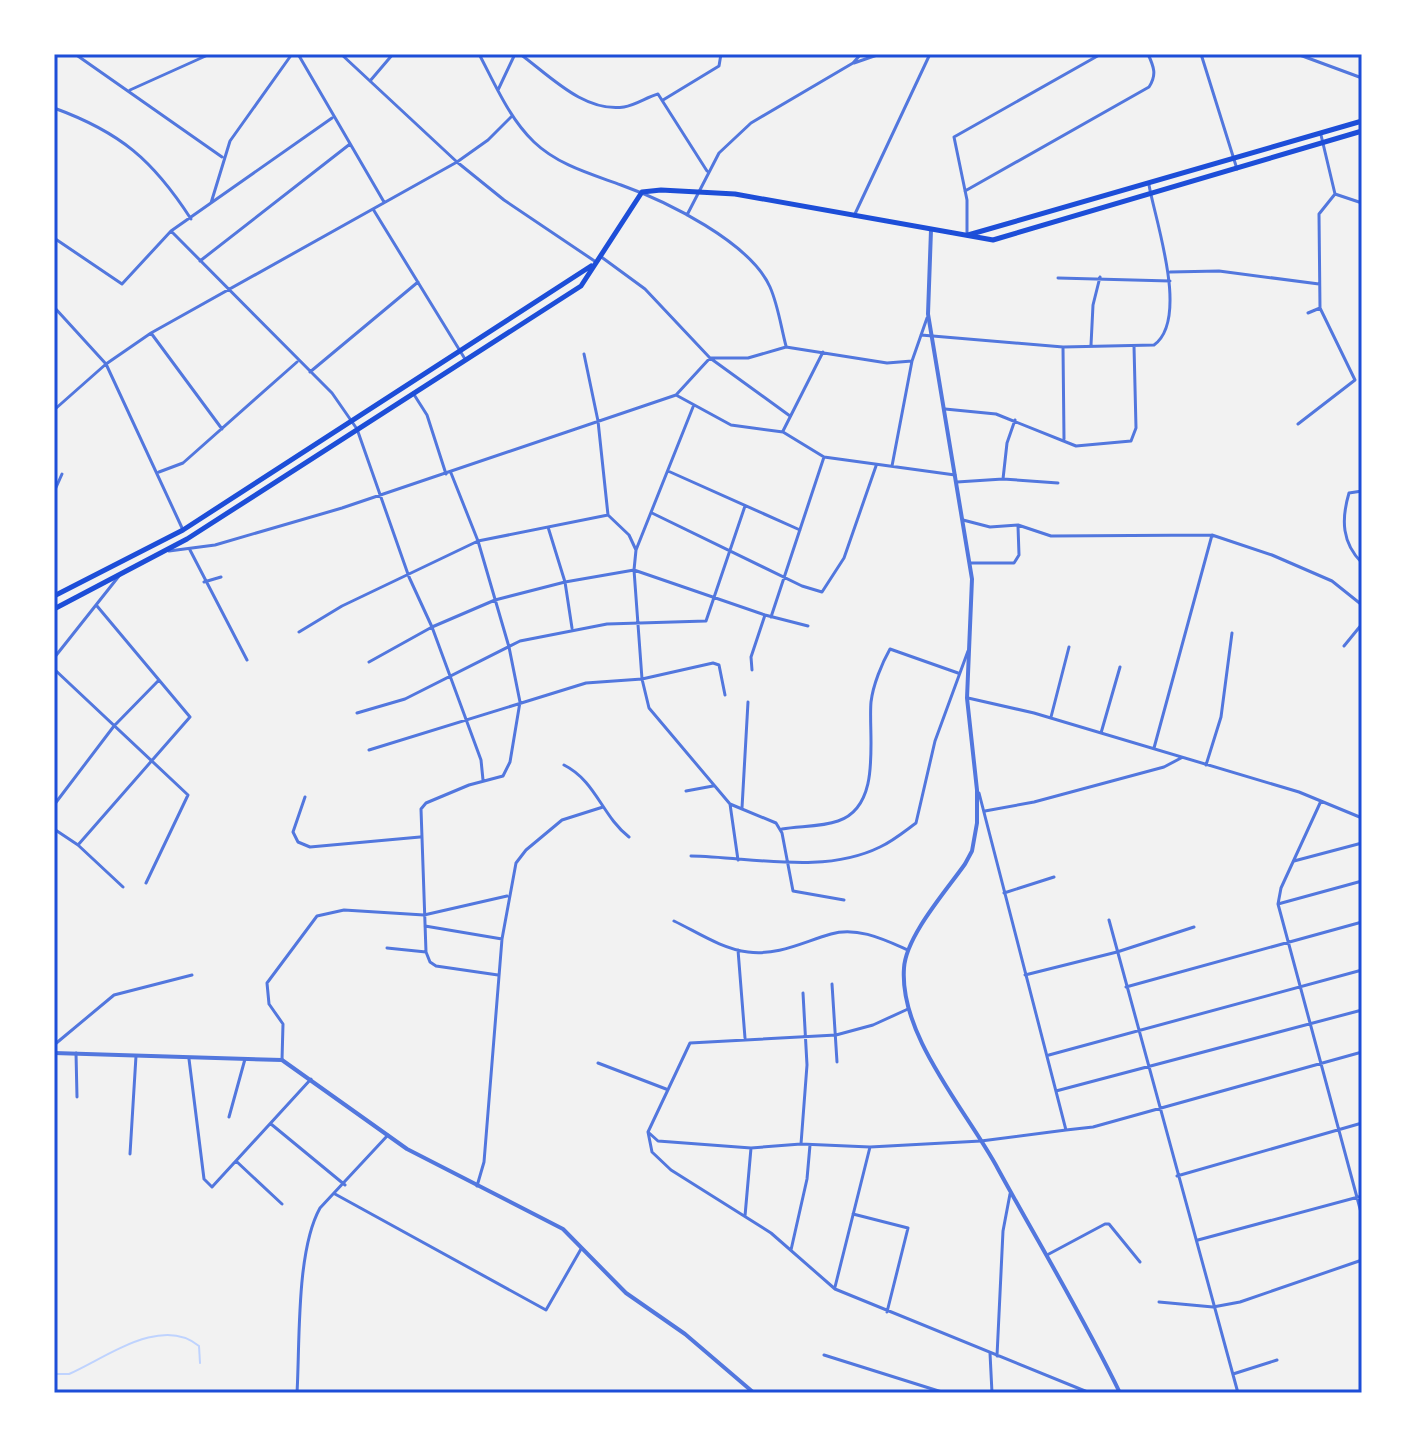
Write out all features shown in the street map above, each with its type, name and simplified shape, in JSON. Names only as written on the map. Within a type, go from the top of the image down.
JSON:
[{"type":"highway","points":[[967,236],[1362,121]]},
{"type":"highway","points":[[54,609],[187,539],[581,286],[642,192],[735,194],[993,240],[1362,131]]},
{"type":"highway","points":[[54,596],[183,530],[596,261]]},
{"type":"street","points":[[75,54],[222,157]]},
{"type":"street","points":[[130,90],[210,54]]},
{"type":"street","points":[[211,203],[222,157],[247,115],[295,54],[384,202]]},
{"type":"street","points":[[341,54],[457,162],[504,200],[596,261],[645,289],[710,358],[790,416]]},
{"type":"street","points":[[370,81],[393,54]]},
{"type":"street","points":[[479,54],[512,116],[535,143],[572,168],[642,192],[730,241],[752,260],[770,287],[786,347]]},
{"type":"street","points":[[498,91],[517,54],[582,99],[603,108],[624,107],[656,93],[707,171]]},
{"type":"street","points":[[663,100],[719,66],[721,54]]},
{"type":"street","points":[[853,63],[861,54]]},
{"type":"street","points":[[686,217],[707,171],[719,153],[751,123],[853,63],[880,54]]},
{"type":"street","points":[[854,216],[930,54]]},
{"type":"street","points":[[967,236],[965,191],[954,137],[1101,54]]},
{"type":"street","points":[[965,191],[1149,87],[1154,68],[1148,54]]},
{"type":"street","points":[[1201,54],[1237,169]]},
{"type":"street","points":[[1297,54],[1362,78]]},
{"type":"street","points":[[54,108],[99,124],[125,142],[176,196],[191,219]]},
{"type":"street","points":[[54,410],[106,364],[151,333],[457,162],[488,140],[512,116]]},
{"type":"street","points":[[54,238],[118,285],[171,231],[332,118]]},
{"type":"street","points":[[1321,132],[1335,194]]},
{"type":"street","points":[[200,261],[350,144]]},
{"type":"street","points":[[921,335],[1063,347],[1154,345],[1161,340],[1170,272],[1149,185]]},
{"type":"street","points":[[1335,194],[1362,203]]},
{"type":"street","points":[[1298,424],[1355,380],[1320,308],[1319,214],[1335,194]]},
{"type":"street","points":[[373,209],[465,359]]},
{"type":"street","points":[[931,230],[928,314],[970,563],[971,646],[967,698],[977,790],[972,851],[908,950],[904,967],[908,1009],[937,1068],[1047,1255],[1120,1393]]},
{"type":"street","points":[[171,231],[297,362],[332,393],[352,420],[409,577],[432,627],[467,721],[481,760],[483,780]]},
{"type":"street","points":[[1170,272],[1219,271],[1319,284]]},
{"type":"street","points":[[1091,345],[1093,305],[1100,277]]},
{"type":"street","points":[[1058,278],[1170,281]]},
{"type":"street","points":[[309,373],[418,282]]},
{"type":"street","points":[[54,307],[106,364],[159,472],[183,530]]},
{"type":"street","points":[[1308,313],[1320,308]]},
{"type":"street","points":[[892,467],[912,361],[928,314]]},
{"type":"street","points":[[151,333],[222,429]]},
{"type":"street","points":[[945,409],[996,414],[1076,446],[1131,441],[1135,437],[1134,346]]},
{"type":"street","points":[[150,547],[161,551],[190,550],[449,474],[676,395],[710,358],[748,358],[786,347],[887,363],[912,361]]},
{"type":"street","points":[[1063,347],[1064,441]]},
{"type":"street","points":[[783,432],[823,352]]},
{"type":"street","points":[[584,354],[598,421],[608,515],[629,535],[636,550]]},
{"type":"street","points":[[159,472],[183,463],[297,362]]},
{"type":"street","points":[[413,393],[427,415],[478,541],[509,647],[520,702],[505,773],[499,780],[483,780],[426,803],[421,809],[426,952],[430,962],[436,966],[498,975]]},
{"type":"street","points":[[676,395],[731,425],[783,432],[824,457],[957,475]]},
{"type":"street","points":[[693,407],[636,550],[634,570],[642,679],[649,708],[730,804],[770,818],[781,829],[792,888],[797,894],[844,900]]},
{"type":"street","points":[[1003,479],[1007,443],[1015,420]]},
{"type":"street","points":[[771,617],[824,457]]},
{"type":"street","points":[[652,513],[816,592],[827,588],[844,558],[876,466]]},
{"type":"street","points":[[667,471],[800,530]]},
{"type":"street","points":[[54,492],[62,474]]},
{"type":"street","points":[[957,482],[1003,479],[1058,483]]},
{"type":"street","points":[[1362,491],[1349,493],[1344,524],[1349,551],[1362,563]]},
{"type":"street","points":[[357,713],[405,699],[451,679],[509,647],[573,629],[638,622],[706,621],[745,506]]},
{"type":"street","points":[[299,632],[342,606],[409,577],[478,541],[608,515]]},
{"type":"street","points":[[963,520],[990,527],[1018,525],[1051,536],[1212,535],[1272,555],[1332,581],[1362,605]]},
{"type":"street","points":[[970,563],[1008,564],[1018,560],[1018,525]]},
{"type":"street","points":[[548,527],[565,582],[573,629]]},
{"type":"street","points":[[1154,749],[1212,535]]},
{"type":"street","points":[[190,550],[247,660]]},
{"type":"street","points":[[54,658],[97,606],[129,559]]},
{"type":"street","points":[[369,662],[432,627],[495,600],[565,582],[634,570],[771,617],[808,626]]},
{"type":"street","points":[[204,582],[221,577]]},
{"type":"street","points":[[78,845],[190,717],[97,606]]},
{"type":"street","points":[[752,670],[751,657],[765,615]]},
{"type":"street","points":[[1344,646],[1362,624]]},
{"type":"street","points":[[1206,765],[1223,708],[1232,633]]},
{"type":"street","points":[[691,856],[738,860],[855,857],[882,847],[916,823],[935,741],[958,673],[971,646]]},
{"type":"street","points":[[1051,718],[1069,647]]},
{"type":"street","points":[[781,829],[838,821],[849,815],[861,798],[868,782],[872,754],[872,693],[890,649],[958,673]]},
{"type":"street","points":[[369,750],[586,683],[642,679],[716,663],[725,695]]},
{"type":"street","points":[[1101,733],[1120,667]]},
{"type":"street","points":[[54,669],[188,795],[146,883]]},
{"type":"street","points":[[54,805],[114,726],[159,680]]},
{"type":"street","points":[[967,698],[1051,718],[1154,749],[1321,801],[1362,818]]},
{"type":"street","points":[[742,808],[748,702]]},
{"type":"street","points":[[985,811],[1034,802],[1150,771],[1182,758]]},
{"type":"street","points":[[564,765],[590,784],[603,807],[629,837]]},
{"type":"street","points":[[686,791],[713,786]]},
{"type":"street","points":[[977,790],[985,811],[1003,893],[1066,1130]]},
{"type":"street","points":[[305,797],[293,832],[298,842],[310,847],[420,837]]},
{"type":"street","points":[[1321,801],[1278,904],[1362,1216]]},
{"type":"street","points":[[730,804],[738,860]]},
{"type":"street","points":[[477,1186],[484,1162],[502,939],[516,863],[526,850],[562,820],[603,807]]},
{"type":"street","points":[[54,829],[78,845],[123,887]]},
{"type":"street","points":[[1294,861],[1362,843]]},
{"type":"street","points":[[1003,893],[1054,877]]},
{"type":"street","points":[[1278,904],[1362,881]]},
{"type":"street","points":[[282,1060],[283,1024],[265,992],[267,983],[307,926],[328,911],[424,915],[509,896]]},
{"type":"street","points":[[1109,920],[1238,1393]]},
{"type":"street","points":[[674,921],[751,953],[794,949],[833,933],[856,932],[879,937],[908,950]]},
{"type":"street","points":[[1126,987],[1362,922]]},
{"type":"street","points":[[425,926],[502,939]]},
{"type":"street","points":[[1025,975],[1117,952],[1194,927]]},
{"type":"street","points":[[387,948],[426,952]]},
{"type":"street","points":[[738,950],[745,1040]]},
{"type":"street","points":[[1047,1055],[1362,970]]},
{"type":"street","points":[[54,1045],[114,995],[192,975]]},
{"type":"street","points":[[832,984],[837,1062]]},
{"type":"street","points":[[801,1144],[805,1037],[803,993]]},
{"type":"street","points":[[908,1009],[873,1025],[836,1035],[690,1043],[648,1132],[652,1152],[671,1170],[791,1250],[835,1289],[1090,1393]]},
{"type":"street","points":[[1056,1091],[1362,1010]]},
{"type":"street","points":[[648,1132],[658,1141],[751,1148],[801,1144],[870,1147],[981,1141],[1093,1127],[1362,1052]]},
{"type":"street","points":[[54,1053],[282,1060],[388,1135],[477,1186],[540,1215],[582,1246],[626,1293],[685,1334],[754,1393]]},
{"type":"street","points":[[76,1053],[77,1097]]},
{"type":"street","points":[[130,1154],[136,1056]]},
{"type":"street","points":[[189,1059],[204,1179],[208,1186],[215,1187],[311,1079]]},
{"type":"street","points":[[229,1117],[245,1059]]},
{"type":"street","points":[[598,1063],[667,1089]]},
{"type":"street","points":[[1177,1176],[1362,1123]]},
{"type":"street","points":[[271,1124],[345,1185]]},
{"type":"street","points":[[297,1393],[300,1305],[313,1220],[320,1208],[345,1185],[388,1135]]},
{"type":"street","points":[[791,1250],[807,1179],[810,1145]]},
{"type":"street","points":[[835,1289],[870,1147]]},
{"type":"street","points":[[744,1217],[751,1148]]},
{"type":"street","points":[[236,1161],[282,1204]]},
{"type":"street","points":[[335,1194],[546,1310],[582,1246]]},
{"type":"street","points":[[997,1356],[1003,1231],[1010,1194]]},
{"type":"street","points":[[1198,1240],[1359,1196]]},
{"type":"street","points":[[853,1214],[908,1228],[887,1312]]},
{"type":"street","points":[[1047,1255],[1109,1224],[1140,1262]]},
{"type":"street","points":[[1159,1302],[1213,1307],[1240,1302],[1362,1260]]},
{"type":"street","points":[[990,1353],[992,1393]]},
{"type":"street","points":[[824,1355],[945,1393]]},
{"type":"street","points":[[1233,1374],[1277,1360]]},
{"type":"waterway","points":[[54,1374],[69,1374],[134,1342],[168,1335],[184,1338],[199,1346],[200,1363]]}]
